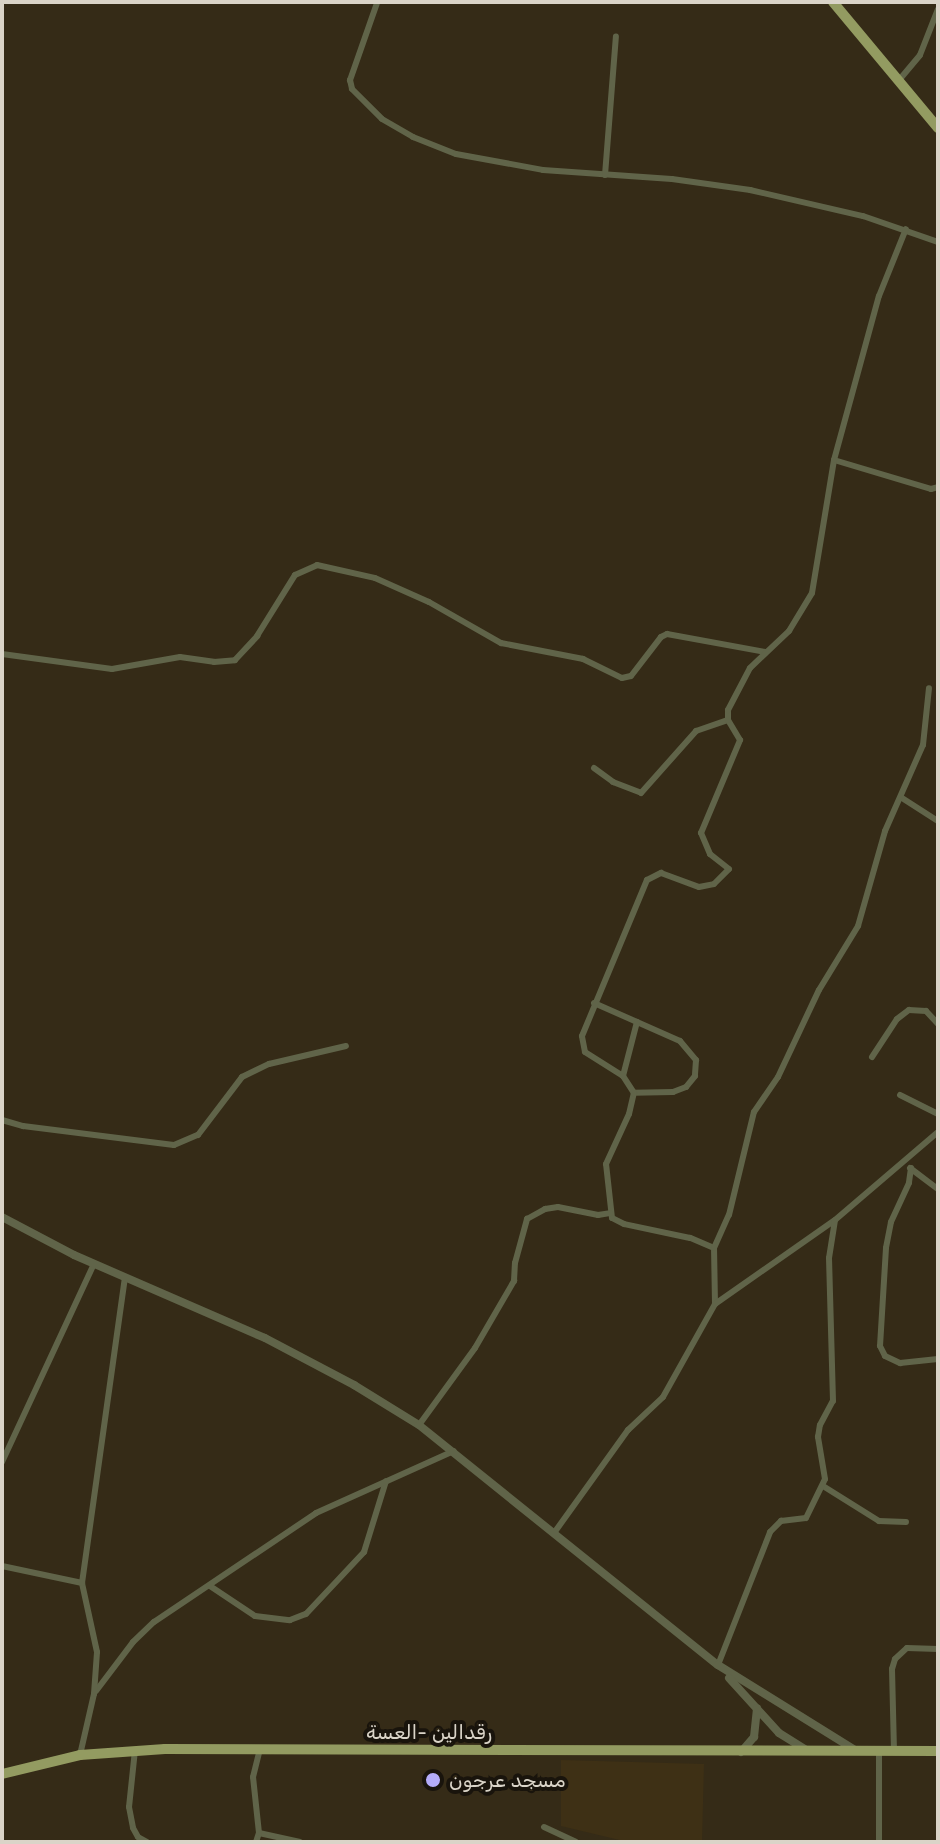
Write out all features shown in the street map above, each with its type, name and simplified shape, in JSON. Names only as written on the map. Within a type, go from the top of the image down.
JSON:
[{"type":"main road","points":[[833,2],[938,128]]},
{"type":"main road","name":"رقدالين -العسة","points":[[2,1774],[80,1755],[135,1750],[938,1751]]},
{"type":"street","points":[[377,3],[350,80],[352,89],[382,119],[456,154],[543,170],[672,179],[750,190],[906,229],[938,242]]},
{"type":"street","points":[[900,79],[920,55],[938,9]]},
{"type":"street","points":[[605,175],[616,36]]},
{"type":"street","points":[[714,1248],[690,1238],[624,1224],[610,1213],[606,1164],[629,1114],[634,1093],[623,1076],[592,1057],[582,1043],[594,1003],[643,888],[653,874],[669,875],[699,887],[714,884],[729,869],[710,854],[701,833],[740,740],[728,720],[728,710],[745,675],[789,631],[812,593],[834,460],[879,296],[906,229]]},
{"type":"street","points":[[834,460],[931,489],[938,487]]},
{"type":"street","points":[[2,654],[112,669],[180,657],[214,662],[235,660],[257,636],[295,575],[317,565],[375,578],[429,602],[501,643],[583,659],[622,678],[631,676],[661,637],[667,634],[765,652]]},
{"type":"street","points":[[715,1304],[714,1248],[729,1215],[754,1112],[778,1077],[819,990],[858,926],[885,831],[923,745],[929,688]]},
{"type":"street","points":[[594,768],[613,782],[641,793],[696,731],[728,720]]},
{"type":"street","points":[[902,798],[938,821]]},
{"type":"street","points":[[594,1003],[686,1046],[696,1060],[697,1070],[691,1082],[678,1091],[634,1093]]},
{"type":"street","points":[[872,1057],[897,1019],[909,1010],[926,1011],[938,1024]]},
{"type":"street","points":[[623,1076],[637,1022]]},
{"type":"street","points":[[2,1120],[23,1126],[174,1145],[198,1135],[242,1077],[269,1064],[346,1046]]},
{"type":"street","points":[[900,1095],[938,1114]]},
{"type":"street","points":[[554,1533],[628,1430],[663,1397],[715,1304],[835,1220],[938,1132]]},
{"type":"street","points":[[907,1161],[911,1168],[938,1189]]},
{"type":"street","points":[[911,1168],[909,1183],[891,1222],[884,1259],[880,1346],[885,1356],[900,1363],[938,1359]]},
{"type":"street","points":[[419,1425],[475,1348],[514,1281],[515,1263],[527,1219],[558,1207],[598,1215],[610,1213]]},
{"type":"street","points":[[2,1217],[94,1264],[289,1350],[419,1425],[718,1665],[858,1752]]},
{"type":"street","points":[[718,1665],[770,1532],[781,1521],[806,1518],[823,1486],[826,1468],[818,1437],[820,1425],[833,1401],[829,1258],[835,1220]]},
{"type":"street","points":[[2,1462],[94,1264]]},
{"type":"street","points":[[80,1755],[94,1694],[97,1652],[82,1583],[125,1278]]},
{"type":"street","points":[[94,1694],[141,1633],[316,1513],[455,1451]]},
{"type":"street","points":[[210,1586],[255,1616],[290,1620],[306,1614],[364,1552],[386,1481]]},
{"type":"street","points":[[823,1486],[879,1521],[906,1522]]},
{"type":"street","points":[[2,1566],[82,1583]]},
{"type":"street","points":[[894,1751],[892,1669],[895,1659],[907,1648],[938,1649]]},
{"type":"street","points":[[718,1665],[786,1739],[810,1752]]},
{"type":"street","points":[[741,1752],[756,1731],[757,1708]]},
{"type":"street","points":[[256,1842],[259,1833],[253,1777],[260,1749]]},
{"type":"street","points":[[135,1750],[129,1807],[133,1828],[138,1837],[147,1842]]},
{"type":"street","points":[[879,1752],[879,1842]]},
{"type":"street","points":[[544,1827],[576,1842]]},
{"type":"street","points":[[259,1833],[300,1842]]},
{"type":"shaded area","points":[[561,1760],[704,1764],[702,1842],[628,1842],[561,1826]]},
{"type":"place","name":"مسجد عرجون","points":[[433,1780]]}]
